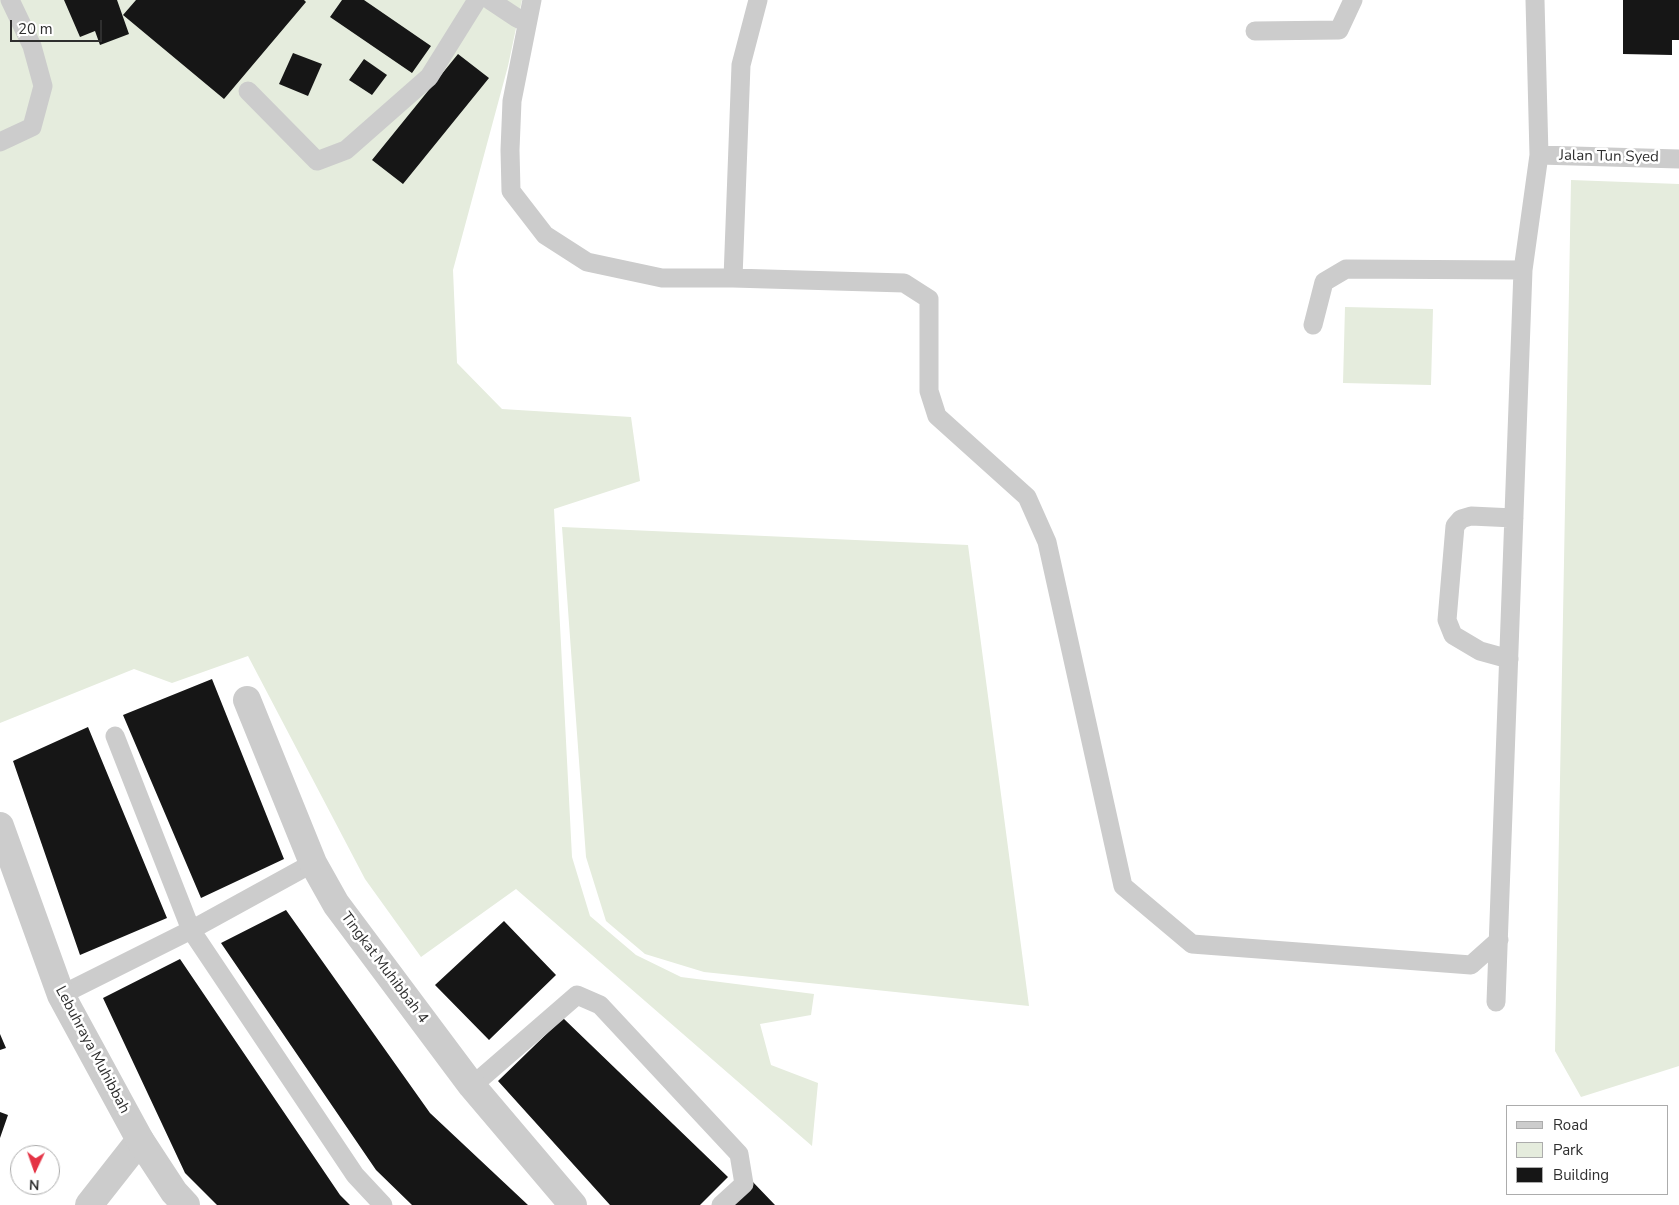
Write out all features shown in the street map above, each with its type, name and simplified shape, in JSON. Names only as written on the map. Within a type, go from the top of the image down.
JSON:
[{"type":"street","name":"Tingkat Muhibbah 4","points":[[247,700],[313,863],[336,904],[472,1086],[574,1205]]},
{"type":"street","name":"Lebuhraya Muhibbah","points":[[0,826],[61,994],[140,1140],[174,1192],[186,1205]]},
{"type":"street","points":[[89,1205],[140,1140]]},
{"type":"lane","points":[[0,142],[32,127],[43,86],[32,46],[10,0]]},
{"type":"lane","points":[[248,91],[317,161],[346,150],[429,77],[477,0]]},
{"type":"lane","points":[[490,0],[528,23]]},
{"type":"lane","points":[[532,0],[512,100],[510,150],[512,191],[545,235],[586,262],[662,278],[904,283],[929,299],[930,391],[937,416],[1027,497],[1047,542],[1123,886],[1192,944],[1471,965],[1498,940]]},
{"type":"lane","points":[[734,278],[740,65],[758,0]]},
{"type":"lane","points":[[1255,31],[1339,30],[1352,0]]},
{"type":"lane","points":[[1496,1002],[1523,270],[1539,155],[1535,0]]},
{"type":"lane","name":"Jalan Tun Syed","points":[[1539,155],[1679,159]]},
{"type":"lane","points":[[1314,325],[1324,282],[1346,269],[1523,270]]},
{"type":"lane","points":[[1509,659],[1480,651],[1453,635],[1447,620],[1455,526],[1461,519],[1471,516],[1514,518]]},
{"type":"lane","points":[[115,736],[190,930],[355,1175],[383,1205]]},
{"type":"lane","points":[[61,994],[190,930],[313,863]]},
{"type":"lane","points":[[472,1086],[578,995],[600,1005],[739,1154],[744,1184],[721,1205]]},
{"type":"green space","points":[[0,0],[522,0],[508,66],[453,270],[457,363],[502,409],[631,417],[640,481],[554,509],[572,857],[590,916],[636,955],[681,977],[814,994],[811,1015],[760,1024],[771,1065],[818,1083],[812,1146],[516,889],[421,957],[365,879],[248,656],[172,683],[134,669],[0,723]]},
{"type":"green space","points":[[1571,180],[1679,184],[1679,1066],[1581,1097],[1555,1051]]},
{"type":"green space","points":[[1345,307],[1433,309],[1431,385],[1343,383]]},
{"type":"green space","points":[[562,527],[968,545],[1029,1006],[704,972],[645,954],[606,921],[586,857]]},
{"type":"building","points":[[64,0],[117,0],[129,34],[100,45],[95,31],[80,37]]},
{"type":"building","points":[[136,0],[304,0],[306,2],[224,99],[123,15]]},
{"type":"building","points":[[342,0],[364,0],[431,46],[412,73],[330,17]]},
{"type":"building","points":[[1623,0],[1679,0],[1679,40],[1672,40],[1672,55],[1623,54]]},
{"type":"building","points":[[293,53],[322,64],[308,96],[279,84]]},
{"type":"building","points":[[458,54],[489,78],[403,184],[372,160]]},
{"type":"building","points":[[364,59],[387,75],[372,95],[349,80]]},
{"type":"building","points":[[212,679],[284,859],[201,898],[123,715]]},
{"type":"building","points":[[88,727],[167,918],[80,955],[13,761]]},
{"type":"building","points":[[286,910],[430,1113],[528,1205],[412,1205],[376,1170],[221,943]]},
{"type":"building","points":[[504,921],[556,975],[489,1040],[435,985]]},
{"type":"building","points":[[180,959],[340,1195],[350,1205],[217,1205],[185,1173],[103,998]]},
{"type":"building","points":[[563,1018],[728,1177],[700,1205],[610,1205],[498,1081]]},
{"type":"building","points":[[0,1034],[6,1048],[0,1050]]},
{"type":"building","points":[[0,1112],[8,1115],[0,1138]]},
{"type":"building","points":[[751,1180],[775,1205],[727,1205]]}]
